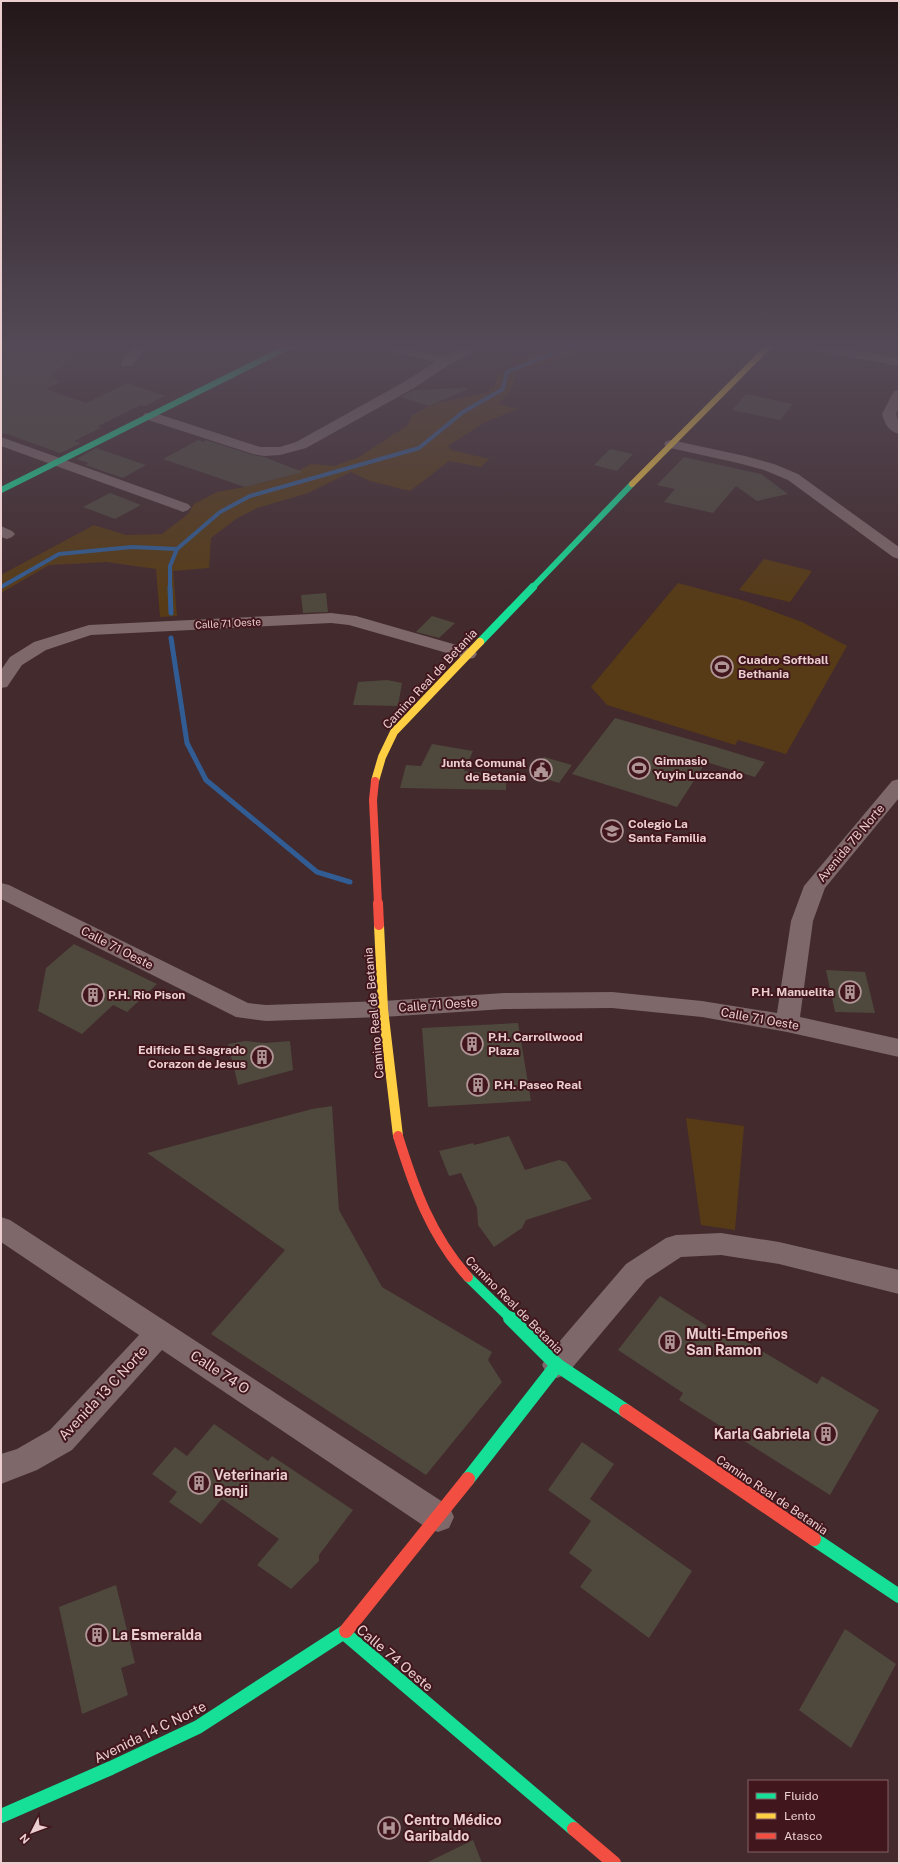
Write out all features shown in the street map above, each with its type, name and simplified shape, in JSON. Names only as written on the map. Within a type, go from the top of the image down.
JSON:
[{"type":"street","points":[[1,490],[114,434]]},
{"type":"street","points":[[206,434],[258,451],[272,453],[285,451],[301,445],[321,434]]},
{"type":"street","name":"Camino Real de Betania","points":[[681,434],[394,732],[382,756],[375,777],[373,800],[383,1009],[397,1133],[409,1172],[431,1226],[456,1265],[557,1365],[899,1596]]},
{"type":"street","points":[[1,441],[183,507]]},
{"type":"street","points":[[671,444],[740,459],[769,467],[793,477],[899,554]]},
{"type":"street","name":"Calle 71 Oeste","points":[[1,683],[16,661],[40,646],[89,630],[331,618],[350,620],[468,654]]},
{"type":"street","name":"Avenida 7B Norte","points":[[787,1023],[802,921],[815,886],[899,785]]},
{"type":"street","name":"Calle 71 Oeste","points":[[1,890],[244,1011],[266,1013],[383,1009],[504,1001],[612,1000],[702,1008],[787,1023],[899,1048]]},
{"type":"street","name":"Calle 74 O","points":[[1,1228],[438,1517]]},
{"type":"street","points":[[557,1365],[636,1272],[676,1246],[721,1244],[779,1253],[899,1282]]},
{"type":"street","name":"Avenida 13 C Norte","points":[[1,1469],[26,1460],[61,1440],[159,1332]]},
{"type":"street","name":"Calle 74 Oeste","points":[[557,1365],[438,1517],[344,1633],[614,1863]]},
{"type":"street","name":"Avenida 14 C Norte","points":[[1,1816],[111,1768],[198,1727],[344,1633]]},
{"type":"shaded area","points":[[394,434],[467,434],[448,446],[451,450],[489,459],[481,467],[449,461],[410,491],[370,481],[351,472],[308,493],[257,508],[236,519],[211,538],[209,568],[173,571],[177,616],[160,617],[156,569],[107,562],[49,565],[1,593],[1,575],[94,525],[126,535],[162,534],[188,514],[194,504],[217,492],[245,487],[288,476],[311,464],[334,466],[359,457]]},
{"type":"shaded area","points":[[764,559],[812,571],[790,602],[739,590]]},
{"type":"shaded area","name":"Cuadro Softball Bethania","points":[[678,583],[745,601],[802,622],[847,646],[786,754],[738,740],[735,745],[607,705],[591,687]]},
{"type":"shaded area","points":[[686,1118],[744,1126],[735,1230],[701,1225]]},
{"type":"building","points":[[1,434],[89,434],[74,441],[81,443],[60,453],[7,434]]},
{"type":"building","points":[[198,440],[203,442],[206,440],[264,457],[303,472],[245,487],[163,459]]},
{"type":"building","points":[[96,448],[146,465],[123,478],[85,465],[89,463],[76,459]]},
{"type":"building","points":[[610,449],[633,454],[617,471],[594,465]]},
{"type":"building","points":[[684,457],[761,474],[788,494],[757,501],[736,486],[713,513],[664,502],[675,489],[657,485]]},
{"type":"building","points":[[110,493],[141,505],[115,519],[83,507]]},
{"type":"building","points":[[326,593],[328,612],[303,613],[301,595]]},
{"type":"building","points":[[432,616],[455,623],[439,638],[416,632]]},
{"type":"building","points":[[387,680],[402,683],[398,706],[353,705],[358,682]]},
{"type":"building","name":"Gimnasio Yuyin Luzcando","points":[[615,718],[765,762],[755,777],[706,762],[677,807],[572,774]]},
{"type":"building","points":[[432,744],[473,751],[464,771],[506,775],[506,790],[400,788],[406,765],[421,766]]},
{"type":"building","name":"Junta Comunal de Betania","points":[[544,757],[572,765],[559,783],[530,774]]},
{"type":"building","name":"P.H. Rio Pison","points":[[74,944],[157,984],[127,1012],[113,1005],[82,1034],[38,1011],[46,968]]},
{"type":"building","name":"P.H. Manuelita","points":[[826,970],[865,972],[875,1013],[835,1012]]},
{"type":"building","points":[[518,1023],[531,1101],[428,1107],[422,1028]]},
{"type":"building","name":"Edificio El Sagrado Corazon de Jesus","points":[[245,1041],[265,1043],[290,1041],[293,1070],[238,1085],[228,1044]]},
{"type":"building","points":[[332,1106],[339,1210],[382,1287],[492,1352],[488,1360],[502,1382],[426,1475],[211,1334],[285,1250],[147,1153],[312,1109]]},
{"type":"building","points":[[509,1136],[525,1170],[559,1160],[566,1162],[592,1199],[526,1220],[522,1228],[494,1247],[478,1225],[477,1208],[461,1173],[449,1176],[439,1151],[473,1143],[474,1145]]},
{"type":"building","points":[[660,1296],[723,1336],[727,1330],[817,1384],[822,1376],[879,1410],[830,1495],[679,1400],[683,1393],[618,1350]]},
{"type":"building","points":[[214,1424],[268,1461],[272,1456],[353,1510],[319,1555],[319,1561],[291,1589],[257,1565],[279,1539],[222,1499],[201,1524],[169,1502],[177,1492],[152,1474],[175,1447],[187,1456]]},
{"type":"building","points":[[582,1442],[614,1464],[590,1499],[692,1571],[649,1638],[580,1587],[592,1570],[569,1553],[591,1521],[548,1490]]},
{"type":"building","name":"La Esmeralda","points":[[116,1585],[135,1663],[121,1668],[128,1695],[82,1714],[59,1607]]},
{"type":"building","points":[[845,1629],[896,1664],[851,1748],[799,1710]]},
{"type":"building","points":[[473,1840],[482,1863],[426,1863]]},
{"type":"waterway","points":[[177,549],[220,512],[250,496],[419,448],[436,434]]},
{"type":"waterway","points":[[1,587],[59,554],[132,547],[177,549]]},
{"type":"waterway","points":[[170,587],[170,566],[177,549]]},
{"type":"waterway","points":[[170,587],[171,613]]},
{"type":"waterway","points":[[171,638],[187,743],[206,780],[317,872],[350,882]]},
{"type":"traffic: fast","points":[[1,490],[113,434]]},
{"type":"traffic: fast","points":[[480,642],[632,484]]},
{"type":"traffic: fast","points":[[468,1277],[557,1365],[626,1411]]},
{"type":"traffic: fast","points":[[468,1479],[557,1365]]},
{"type":"traffic: fast","points":[[814,1539],[899,1596]]},
{"type":"traffic: fast","points":[[1,1816],[111,1768],[198,1727],[346,1631]]},
{"type":"traffic: fast","points":[[344,1633],[574,1829]]},
{"type":"traffic: slow","points":[[632,484],[682,434]]},
{"type":"traffic: slow","points":[[375,781],[382,757],[394,732],[480,642]]},
{"type":"traffic: slow","points":[[379,925],[383,1009],[398,1136]]},
{"type":"traffic: jam","points":[[375,781],[373,800],[379,925]]},
{"type":"traffic: jam","points":[[398,1136],[424,1211],[443,1246],[468,1277]]},
{"type":"traffic: jam","points":[[626,1411],[814,1539]]},
{"type":"traffic: jam","points":[[346,1631],[468,1479]]},
{"type":"traffic: jam","points":[[574,1829],[614,1863]]},
{"type":"place","name":"Cuadro Softball Bethania","points":[[722,667]]},
{"type":"place","name":"Gimnasio Yuyin Luzcando","points":[[639,768]]},
{"type":"place","name":"Junta Comunal de Betania","points":[[541,770]]},
{"type":"place","name":"Colegio La Santa Familia","points":[[612,831]]},
{"type":"place","name":"P.H. Manuelita","points":[[850,992]]},
{"type":"place","name":"P.H. Rio Pison","points":[[93,995]]},
{"type":"place","name":"P.H. Carrollwood Plaza","points":[[472,1044]]},
{"type":"place","name":"Edificio El Sagrado Corazon de Jesus","points":[[262,1057]]},
{"type":"place","name":"P.H. Paseo Real","points":[[478,1085]]},
{"type":"place","name":"Multi-Empeños San Ramon","points":[[670,1342]]},
{"type":"place","name":"Karla Gabriela","points":[[826,1434]]},
{"type":"place","name":"Veterinaria Benji","points":[[199,1483]]},
{"type":"place","name":"La Esmeralda","points":[[97,1635]]},
{"type":"place","name":"Centro Médico Garibaldo","points":[[389,1828]]}]
